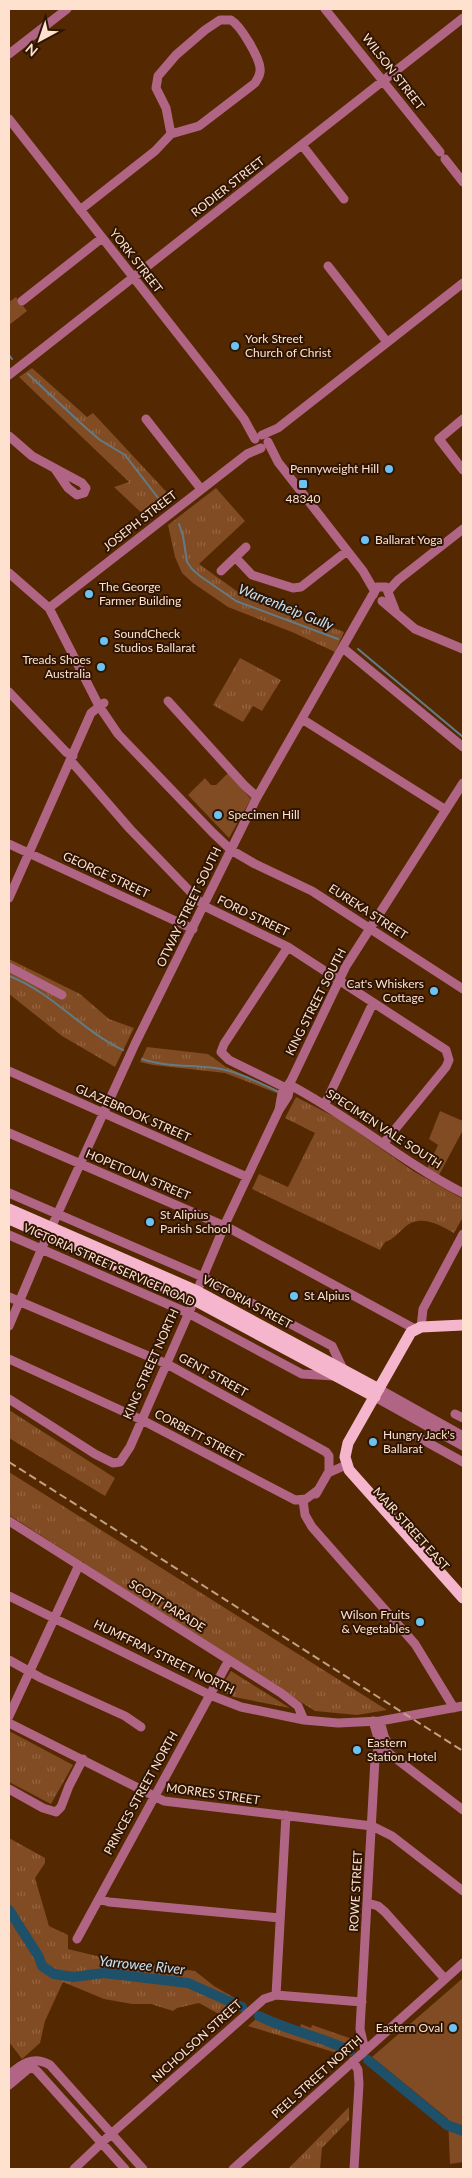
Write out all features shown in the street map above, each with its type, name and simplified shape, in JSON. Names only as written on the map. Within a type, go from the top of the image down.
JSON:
[{"type":"main road","name":"VICTORIA STREET","points":[[9,1210],[49,1232],[196,1296],[374,1391]]},
{"type":"main road","name":"VICTORIA STREET","points":[[9,1219],[49,1232]]},
{"type":"main road","points":[[339,1468],[346,1446],[374,1391],[408,1336],[418,1328],[463,1324]]},
{"type":"main road","name":"MAIR STREET EAST","points":[[339,1468],[463,1598]]},
{"type":"main road","name":"MAIR STREET EAST","points":[[339,1468],[463,1609]]},
{"type":"street","points":[[9,54],[67,9]]},
{"type":"street","name":"WILSON STREET","points":[[325,9],[463,182]]},
{"type":"street","name":"RODIER STREET","points":[[9,375],[463,18]]},
{"type":"street","points":[[80,210],[155,150],[171,134],[203,124],[252,86],[258,78],[260,69],[258,60],[238,27],[231,20],[220,20],[208,27],[176,55],[158,76],[156,88],[166,108],[171,134]]},
{"type":"street","name":"YORK STREET","points":[[9,119],[396,612],[415,629],[463,649]]},
{"type":"street","points":[[302,145],[344,199]]},
{"type":"street","points":[[22,301],[102,238]]},
{"type":"street","points":[[328,266],[387,342]]},
{"type":"street","name":"JOSEPH STREET","points":[[49,608],[247,454],[463,282]]},
{"type":"street","points":[[146,419],[202,489]]},
{"type":"street","points":[[463,419],[439,439],[463,470]]},
{"type":"street","points":[[9,436],[28,453],[55,469]]},
{"type":"street","name":"OTWAY STREET SOUTH","points":[[9,1326],[79,1163],[135,1044],[257,797],[368,607],[381,593],[463,529]]},
{"type":"street","points":[[221,571],[246,547]]},
{"type":"street","points":[[236,558],[252,575],[293,588],[301,587],[347,551]]},
{"type":"street","name":"EUREKA STREET","points":[[9,573],[49,608],[102,707],[132,748],[230,852],[312,891],[463,989]]},
{"type":"street","points":[[343,648],[463,747]]},
{"type":"street","name":"FORD STREET","points":[[9,692],[66,752],[130,829],[204,906],[288,947],[444,1048],[448,1053],[449,1060],[441,1073],[383,1144]]},
{"type":"street","points":[[168,701],[257,797]]},
{"type":"street","points":[[9,898],[88,724],[92,711],[102,707]]},
{"type":"street","points":[[302,720],[446,810]]},
{"type":"street","name":"KING STREET SOUTH","points":[[196,1296],[247,1177],[278,1110],[288,1096],[289,1085],[338,980],[463,783]]},
{"type":"street","name":"GEORGE STREET","points":[[9,844],[193,929]]},
{"type":"street","name":"SPECIMEN VALE SOUTH","points":[[288,947],[224,1044],[221,1052],[229,1060],[289,1085],[325,1104],[420,1170],[463,1193]]},
{"type":"street","points":[[9,967],[62,994]]},
{"type":"street","points":[[325,1104],[373,1003]]},
{"type":"street","name":"GLAZEBROOK STREET","points":[[9,1071],[247,1177]]},
{"type":"street","name":"HOPETOUN STREET","points":[[9,1132],[225,1226],[418,1328]]},
{"type":"street","name":"VICTORIA STREET SERVICE ROAD","points":[[9,1193],[203,1277],[332,1346],[339,1373],[302,1374],[188,1313],[9,1235]]},
{"type":"street","points":[[418,1328],[423,1309],[463,1234]]},
{"type":"street","name":"GENT STREET","points":[[9,1296],[167,1364],[326,1452],[339,1468]]},
{"type":"street","name":"KING STREET NORTH","points":[[9,1398],[95,1454],[117,1465],[130,1447],[196,1296]]},
{"type":"street","name":"CORBETT STREET","points":[[9,1359],[142,1420],[268,1487],[292,1502],[301,1502]]},
{"type":"street","name":"VICTORIA STREET","points":[[374,1391],[463,1436]]},
{"type":"street","name":"VICTORIA STREET","points":[[374,1391],[463,1446]]},
{"type":"street","points":[[414,1435],[463,1462]]},
{"type":"street","points":[[339,1468],[312,1499],[301,1502],[306,1518],[321,1539],[415,1644],[459,1707]]},
{"type":"street","name":"SCOTT PARADE","points":[[9,1521],[288,1698],[300,1708],[304,1720]]},
{"type":"street","points":[[9,1716],[79,1565]]},
{"type":"street","name":"HUMFFRAY STREET NORTH","points":[[9,1596],[210,1695],[241,1707],[304,1720],[338,1723],[377,1721],[459,1707]]},
{"type":"street","points":[[9,1660],[88,1701],[125,1716],[141,1727]]},
{"type":"street","name":"PRINCES STREET NORTH","points":[[77,1938],[229,1660]]},
{"type":"street","points":[[377,1721],[380,1743],[392,1756],[463,1810]]},
{"type":"street","points":[[377,1721],[387,1743],[404,1764]]},
{"type":"street","name":"MORRES STREET","points":[[9,1723],[165,1801],[372,1826]]},
{"type":"street","name":"ROWE STREET","points":[[354,2169],[375,1758],[380,1743]]},
{"type":"street","points":[[375,1766],[382,1757],[392,1756]]},
{"type":"street","points":[[9,1790],[43,1808],[56,1812],[61,1807],[83,1759]]},
{"type":"street","points":[[286,1816],[276,1995],[362,2002]]},
{"type":"street","points":[[372,1826],[392,1836],[463,1891]]},
{"type":"street","points":[[99,1899],[109,1902],[280,1918]]},
{"type":"street","points":[[368,1903],[378,1906],[385,1912],[445,1979]]},
{"type":"street","name":"PEEL STREET NORTH","points":[[233,2169],[463,1963]]},
{"type":"street","name":"NICHOLSON STREET","points":[[74,2169],[249,2011],[264,1999],[276,1995]]},
{"type":"street","points":[[9,2085],[15,2073],[26,2066],[38,2060],[48,2063],[143,2169]]},
{"type":"street","points":[[40,2073],[48,2063]]},
{"type":"street","points":[[26,2066],[34,2068],[40,2073],[125,2169]]},
{"type":"street","points":[[87,2126],[93,2123],[96,2117]]},
{"type":"street","points":[[116,2158],[119,2153],[126,2149]]},
{"type":"green space","points":[[16,297],[27,311],[9,325],[9,302]]},
{"type":"green space","points":[[32,368],[87,417],[93,413],[174,500],[148,519],[114,487],[129,482],[19,377]]},
{"type":"green space","points":[[216,488],[245,521],[199,564],[238,592],[344,632],[335,652],[292,632],[228,607],[193,583],[182,573],[175,557],[168,525]]},
{"type":"green space","points":[[240,658],[281,680],[262,711],[253,706],[243,722],[213,705]]},
{"type":"green space","points":[[228,773],[251,799],[229,838],[188,795],[205,778],[211,785],[216,785]]},
{"type":"green space","points":[[9,959],[80,994],[109,1019],[134,1028],[115,1067],[62,1036],[9,994]]},
{"type":"green space","points":[[147,1047],[208,1054],[226,1067],[280,1091],[279,1094],[225,1073],[140,1062]]},
{"type":"green space","points":[[296,1097],[339,1119],[413,1171],[463,1199],[463,1217],[454,1233],[429,1222],[416,1221],[385,1242],[380,1250],[252,1189],[259,1174],[288,1187],[315,1133],[285,1118]]},
{"type":"green space","points":[[440,1111],[463,1121],[463,1130],[439,1175],[427,1169],[438,1145],[429,1139]]},
{"type":"green space","points":[[9,1410],[115,1478],[105,1496],[9,1438]]},
{"type":"green space","points":[[9,1472],[387,1710],[357,1715],[315,1711],[9,1515]]},
{"type":"green space","points":[[231,1671],[290,1708],[234,1697],[219,1690]]},
{"type":"green space","points":[[9,1731],[73,1765],[51,1804],[9,1782]]},
{"type":"green space","points":[[9,1838],[45,1858],[45,1863],[35,1878],[49,1926],[68,1935],[68,1949],[113,1960],[195,1971],[214,1986],[245,2004],[228,2019],[199,2003],[177,2008],[173,2011],[151,2004],[132,2004],[104,1999],[63,1982],[45,2021],[40,2043],[22,2059],[9,2042]]},
{"type":"green space","points":[[463,1978],[463,2162],[450,2164],[448,2119],[372,2057]]},
{"type":"green space","points":[[263,2013],[300,2028],[301,2024],[311,2028],[312,2025],[352,2039],[353,2048],[350,2054],[340,2054],[248,2026]]},
{"type":"green space","points":[[349,2107],[349,2120],[322,2148],[320,2169],[288,2169]]},
{"type":"waterway","name":"Warrenheip Gully","points":[[9,355],[12,359]]},
{"type":"waterway","name":"Warrenheip Gully","points":[[28,374],[100,440],[125,455],[162,503]]},
{"type":"waterway","name":"Warrenheip Gully","points":[[179,524],[187,562],[200,576],[236,601],[338,639]]},
{"type":"waterway","name":"Warrenheip Gully","points":[[358,649],[463,737]]},
{"type":"waterway","points":[[9,976],[25,983],[53,1001],[94,1033],[123,1050]]},
{"type":"waterway","points":[[142,1059],[169,1065],[223,1069],[247,1077],[277,1091]]},
{"type":"waterway","name":"Yarrowee River","points":[[9,1910],[39,1957],[42,1966],[54,1974],[73,1977],[104,1973],[188,1983],[242,2007]]},
{"type":"waterway","name":"Yarrowee River","points":[[259,2016],[350,2051]]},
{"type":"waterway","name":"Yarrowee River","points":[[368,2060],[447,2125],[463,2131]]},
{"type":"railway","points":[[9,1462],[463,1751]]},
{"type":"place","name":"York Street Church of Christ","points":[[235,346]]},
{"type":"place","name":"Pennyweight Hill","points":[[389,469]]},
{"type":"place","name":"48340","points":[[303,484]]},
{"type":"place","name":"Ballarat Yoga","points":[[365,540]]},
{"type":"place","name":"The George Farmer Building","points":[[89,594]]},
{"type":"place","name":"SoundCheck Studios Ballarat","points":[[104,641]]},
{"type":"place","name":"Treads Shoes Australia","points":[[101,667]]},
{"type":"place","name":"Specimen Hill","points":[[218,815]]},
{"type":"place","name":"Cat's Whiskers Cottage","points":[[434,991]]},
{"type":"place","name":"St Alipius Parish School","points":[[150,1222]]},
{"type":"place","name":"St Alpius","points":[[294,1296]]},
{"type":"place","name":"Hungry Jack's Ballarat","points":[[373,1442]]},
{"type":"place","name":"Wilson Fruits & Vegetables","points":[[420,1622]]},
{"type":"place","name":"Eastern Station Hotel","points":[[357,1750]]},
{"type":"place","name":"Eastern Oval","points":[[453,2028]]}]
